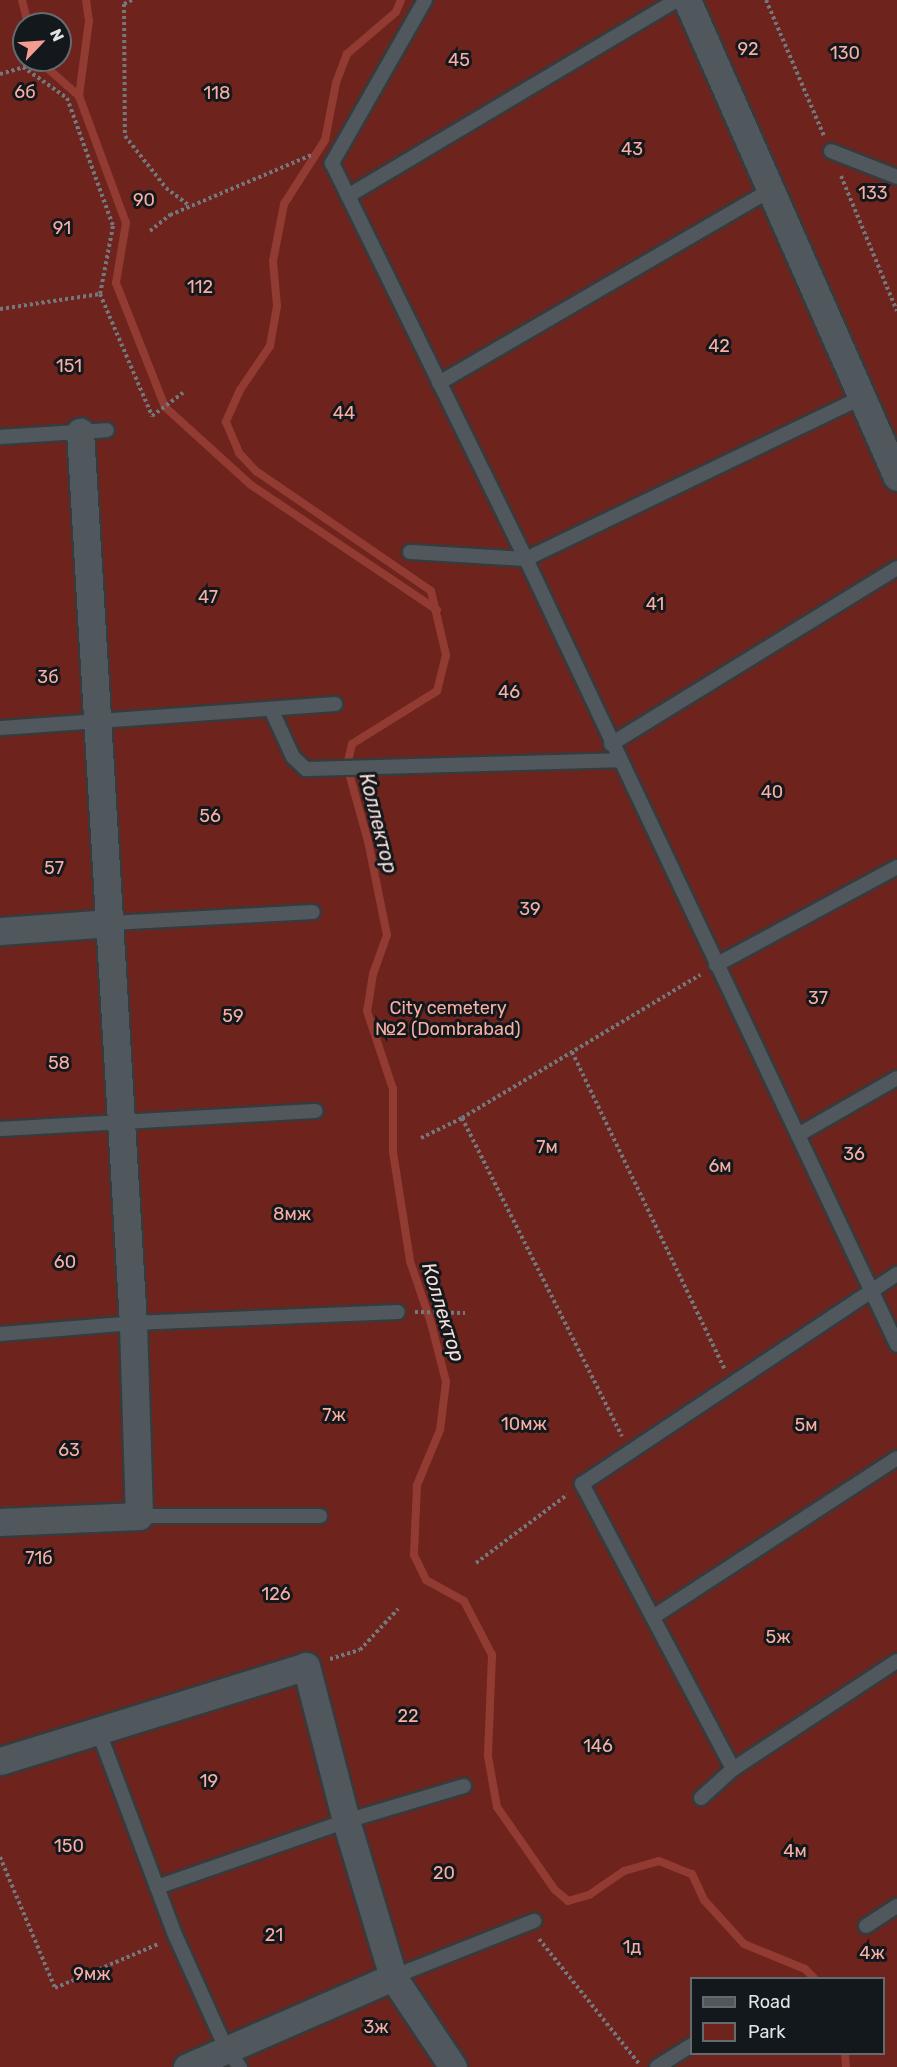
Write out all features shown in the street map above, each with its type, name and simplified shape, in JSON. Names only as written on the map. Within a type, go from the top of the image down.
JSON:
[{"type":"street","points":[[687,0],[897,477]]},
{"type":"street","points":[[0,1522],[139,1516],[133,1323],[100,723],[80,432]]},
{"type":"street","points":[[0,931],[111,923]]},
{"type":"street","points":[[0,1761],[306,1666],[346,1821],[393,1977],[453,2067]]},
{"type":"street","points":[[187,2067],[233,2057],[393,1977]]},
{"type":"lane","points":[[424,0],[332,163],[526,559],[611,744],[897,1345]]},
{"type":"lane","points":[[348,196],[677,0]]},
{"type":"lane","points":[[831,151],[897,177]]},
{"type":"lane","points":[[439,383],[772,189]]},
{"type":"lane","points":[[411,552],[526,559],[863,397]]},
{"type":"lane","points":[[0,436],[107,430]]},
{"type":"lane","points":[[611,744],[897,568]]},
{"type":"lane","points":[[0,728],[100,723],[335,704]]},
{"type":"lane","points":[[271,709],[293,756],[306,769],[620,760]]},
{"type":"lane","points":[[716,965],[897,867]]},
{"type":"lane","points":[[111,923],[313,912]]},
{"type":"lane","points":[[798,1135],[897,1078]]},
{"type":"lane","points":[[0,1130],[315,1110]]},
{"type":"lane","points":[[734,1769],[582,1484],[730,1383],[897,1274]]},
{"type":"lane","points":[[0,1334],[133,1323],[398,1312]]},
{"type":"lane","points":[[653,1617],[897,1458]]},
{"type":"lane","points":[[139,1516],[321,1516]]},
{"type":"lane","points":[[701,1798],[734,1769],[897,1662]]},
{"type":"lane","points":[[98,1730],[176,1937],[233,2057]]},
{"type":"lane","points":[[157,1887],[346,1821],[464,1786]]},
{"type":"lane","points":[[866,1926],[897,1906]]},
{"type":"lane","points":[[393,1977],[531,1922]]},
{"type":"lane","points":[[657,2067],[690,2046]]},
{"type":"path","points":[[132,0],[124,4],[125,136],[166,188],[190,206]]},
{"type":"path","points":[[766,0],[897,311]]},
{"type":"path","points":[[29,72],[67,98],[112,226],[100,294],[153,416],[183,393]]},
{"type":"path","points":[[150,231],[190,206],[315,154]]},
{"type":"path","points":[[0,309],[100,294]]},
{"type":"path","points":[[421,1138],[462,1118],[716,965]]},
{"type":"path","points":[[572,1053],[730,1383]]},
{"type":"path","points":[[462,1118],[629,1451]]},
{"type":"path","points":[[428,1312],[465,1313]]},
{"type":"path","points":[[476,1563],[582,1484]]},
{"type":"path","points":[[306,1666],[360,1650],[398,1609]]},
{"type":"path","points":[[0,1857],[55,1988],[176,1937]]},
{"type":"path","points":[[531,1922],[641,2067]]},
{"type":"green space","name":"City cemetery №2 (Dombrabad)","points":[[0,0],[897,0],[897,2067],[0,2067]]},
{"type":"waterway","points":[[22,0],[25,12]]},
{"type":"waterway","points":[[86,0],[89,21],[79,96],[126,223],[116,283],[165,407],[251,485],[437,610]]},
{"type":"waterway","name":"Коллектор","points":[[401,0],[396,12],[347,54],[336,83],[325,140],[284,204],[273,261],[277,306],[270,346],[240,390],[226,422],[239,453],[256,471],[431,591],[446,655],[437,691],[352,744],[347,766],[368,841],[387,935],[373,974],[367,1011],[393,1089],[393,1152],[410,1261],[431,1323],[446,1382],[440,1430],[417,1485],[414,1555],[426,1580],[464,1601],[492,1655],[488,1756],[497,1807],[555,1890],[568,1901],[589,1895],[624,1871],[659,1861],[692,1874],[704,1900],[744,1944],[805,1969],[813,1977]]},
{"type":"waterway","points":[[52,72],[79,96]]},
{"type":"waterway","name":"Коллектор","points":[[845,2055],[846,2067]]},
{"type":"park label","name":"92","points":[[748,49]]},
{"type":"park label","name":"130","points":[[845,53]]},
{"type":"park label","name":"45","points":[[459,60]]},
{"type":"park label","name":"6б","points":[[25,92]]},
{"type":"park label","name":"118","points":[[217,93]]},
{"type":"park label","name":"43","points":[[632,149]]},
{"type":"park label","name":"133","points":[[873,193]]},
{"type":"park label","name":"90","points":[[144,200]]},
{"type":"park label","name":"91","points":[[62,228]]},
{"type":"park label","name":"112","points":[[200,287]]},
{"type":"park label","name":"42","points":[[719,346]]},
{"type":"park label","name":"151","points":[[69,366]]},
{"type":"park label","name":"44","points":[[344,413]]},
{"type":"park label","name":"47","points":[[208,597]]},
{"type":"park label","name":"41","points":[[655,604]]},
{"type":"park label","name":"3б","points":[[48,677]]},
{"type":"park label","name":"46","points":[[509,692]]},
{"type":"park label","name":"40","points":[[772,792]]},
{"type":"park label","name":"56","points":[[210,816]]},
{"type":"park label","name":"57","points":[[54,868]]},
{"type":"park label","name":"39","points":[[530,909]]},
{"type":"park label","name":"37","points":[[818,998]]},
{"type":"park label","name":"59","points":[[233,1016]]},
{"type":"park label","name":"58","points":[[59,1063]]},
{"type":"park label","name":"7м","points":[[547,1147]]},
{"type":"park label","name":"36","points":[[854,1154]]},
{"type":"park label","name":"6м","points":[[720,1166]]},
{"type":"park label","name":"8мж","points":[[292,1214]]},
{"type":"park label","name":"60","points":[[65,1262]]},
{"type":"park label","name":"7ж","points":[[334,1415]]},
{"type":"park label","name":"10мж","points":[[524,1424]]},
{"type":"park label","name":"5м","points":[[806,1425]]},
{"type":"park label","name":"63","points":[[69,1450]]},
{"type":"park label","name":"71б","points":[[39,1558]]},
{"type":"park label","name":"126","points":[[276,1594]]},
{"type":"park label","name":"5ж","points":[[778,1637]]},
{"type":"park label","name":"22","points":[[408,1716]]},
{"type":"park label","name":"146","points":[[598,1746]]},
{"type":"park label","name":"19","points":[[209,1781]]},
{"type":"park label","name":"150","points":[[69,1846]]},
{"type":"park label","name":"4м","points":[[795,1851]]},
{"type":"park label","name":"20","points":[[444,1873]]},
{"type":"park label","name":"21","points":[[274,1935]]},
{"type":"park label","name":"1д","points":[[632,1947]]},
{"type":"park label","name":"4ж","points":[[872,1953]]},
{"type":"park label","name":"9мж","points":[[92,1974]]},
{"type":"park label","name":"3ж","points":[[376,2027]]}]
